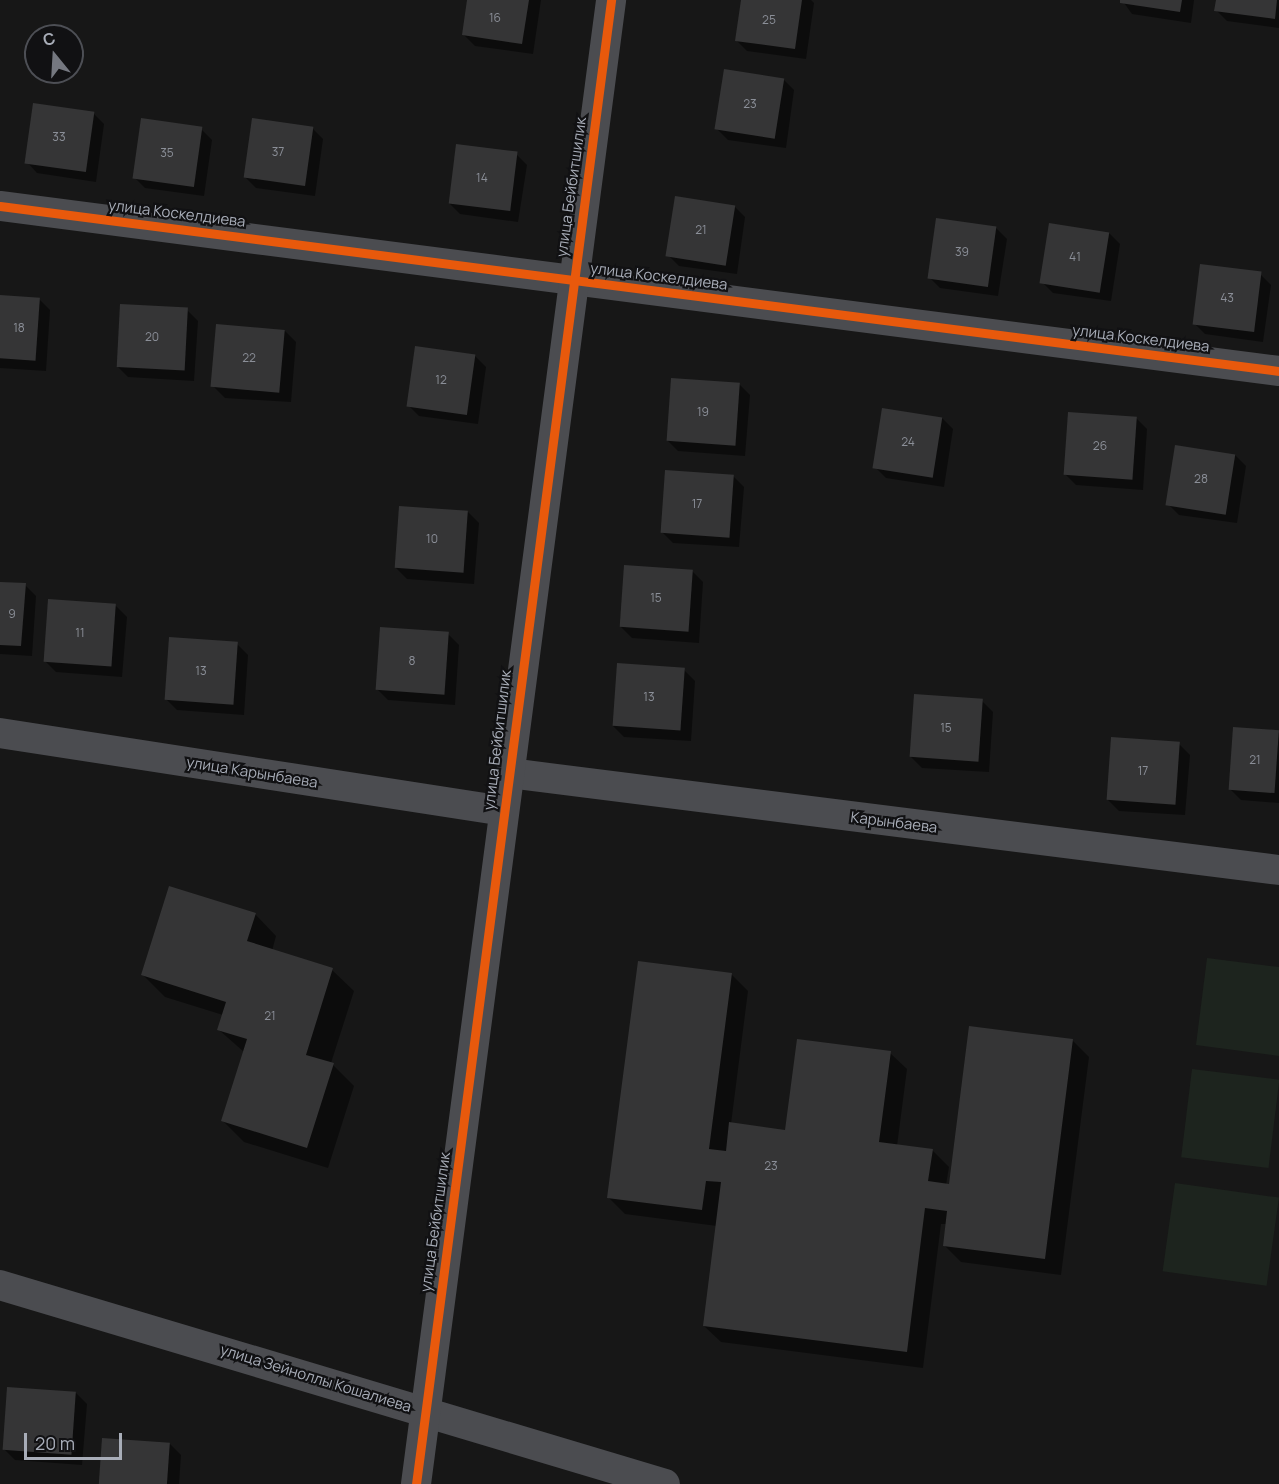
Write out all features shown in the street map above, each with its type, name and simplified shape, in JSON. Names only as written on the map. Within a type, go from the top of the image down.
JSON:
[{"type":"street","name":"улица Бейбитшилик","points":[[416,1484],[611,0]]},
{"type":"street","name":"улица Коскелдиева","points":[[0,206],[1279,371]]},
{"type":"street","name":"улица Карынбаева","points":[[0,733],[504,811]]},
{"type":"street","name":"Карынбаева","points":[[509,773],[1279,870]]},
{"type":"street","name":"улица Зейноллы Кошалиева","points":[[0,1285],[424,1410],[665,1484]]},
{"type":"shaded area","points":[[1207,958],[1279,967],[1279,1056],[1196,1045]]},
{"type":"shaded area","points":[[1192,1069],[1279,1080],[1268,1168],[1181,1157]]},
{"type":"shaded area","points":[[1175,1183],[1279,1198],[1267,1286],[1163,1271]]},
{"type":"building","points":[[467,0],[529,0],[522,44],[462,35]]},
{"type":"building","points":[[741,0],[802,0],[795,49],[735,41]]},
{"type":"building","points":[[1120,0],[1182,0],[1180,12],[1120,3]]},
{"type":"building","points":[[1216,0],[1277,0],[1275,19],[1214,11]]},
{"type":"building","points":[[724,69],[784,79],[775,139],[714,129]]},
{"type":"building","points":[[33,103],[94,112],[86,172],[25,163]]},
{"type":"building","points":[[141,118],[202,127],[194,187],[133,178]]},
{"type":"building","points":[[252,118],[313,127],[305,186],[244,177]]},
{"type":"building","points":[[456,144],[518,152],[510,211],[449,204]]},
{"type":"building","points":[[675,196],[735,206],[726,266],[665,256]]},
{"type":"building","points":[[936,218],[996,226],[988,287],[928,278]]},
{"type":"building","points":[[1049,223],[1109,233],[1100,293],[1039,283]]},
{"type":"building","points":[[1200,264],[1262,272],[1254,332],[1193,325]]},
{"type":"building","points":[[0,295],[40,298],[36,361],[0,358]]},
{"type":"building","points":[[120,304],[188,308],[185,370],[117,367]]},
{"type":"building","points":[[216,324],[285,330],[279,393],[211,387]]},
{"type":"building","points":[[415,346],[475,354],[467,415],[407,406]]},
{"type":"building","points":[[671,378],[740,383],[735,446],[667,441]]},
{"type":"building","points":[[882,408],[942,418],[933,478],[872,468]]},
{"type":"building","points":[[1068,412],[1137,417],[1132,480],[1064,475]]},
{"type":"building","points":[[1175,445],[1235,455],[1226,515],[1165,505]]},
{"type":"building","points":[[665,470],[734,475],[729,538],[661,533]]},
{"type":"building","points":[[399,506],[468,511],[464,573],[395,568]]},
{"type":"building","points":[[624,565],[693,570],[689,632],[620,627]]},
{"type":"building","points":[[0,582],[26,583],[21,646],[0,645]]},
{"type":"building","points":[[48,599],[116,604],[111,667],[44,662]]},
{"type":"building","points":[[380,627],[449,632],[444,695],[376,690]]},
{"type":"building","points":[[169,637],[238,642],[233,705],[165,700]]},
{"type":"building","points":[[617,663],[685,668],[680,731],[613,726]]},
{"type":"building","points":[[914,694],[983,699],[978,762],[910,757]]},
{"type":"building","points":[[1233,727],[1279,730],[1274,793],[1229,790]]},
{"type":"building","points":[[1111,737],[1180,742],[1175,805],[1107,800]]},
{"type":"building","points":[[169,886],[256,913],[247,941],[333,968],[306,1055],[334,1063],[307,1148],[221,1121],[247,1039],[217,1030],[226,1002],[141,975]]},
{"type":"building","points":[[638,961],[732,973],[709,1149],[726,1151],[729,1122],[785,1130],[797,1039],[891,1051],[879,1142],[933,1149],[928,1181],[949,1184],[969,1026],[1073,1039],[1045,1259],[943,1246],[947,1211],[925,1208],[907,1352],[703,1326],[721,1182],[706,1181],[702,1210],[607,1198]]},
{"type":"building","points":[[7,1387],[76,1392],[71,1455],[3,1450]]},
{"type":"building","points":[[102,1438],[170,1443],[167,1484],[99,1484]]},
{"type":"cycle path","points":[[416,1484],[611,0]]},
{"type":"cycle path","points":[[0,206],[1279,371]]}]
